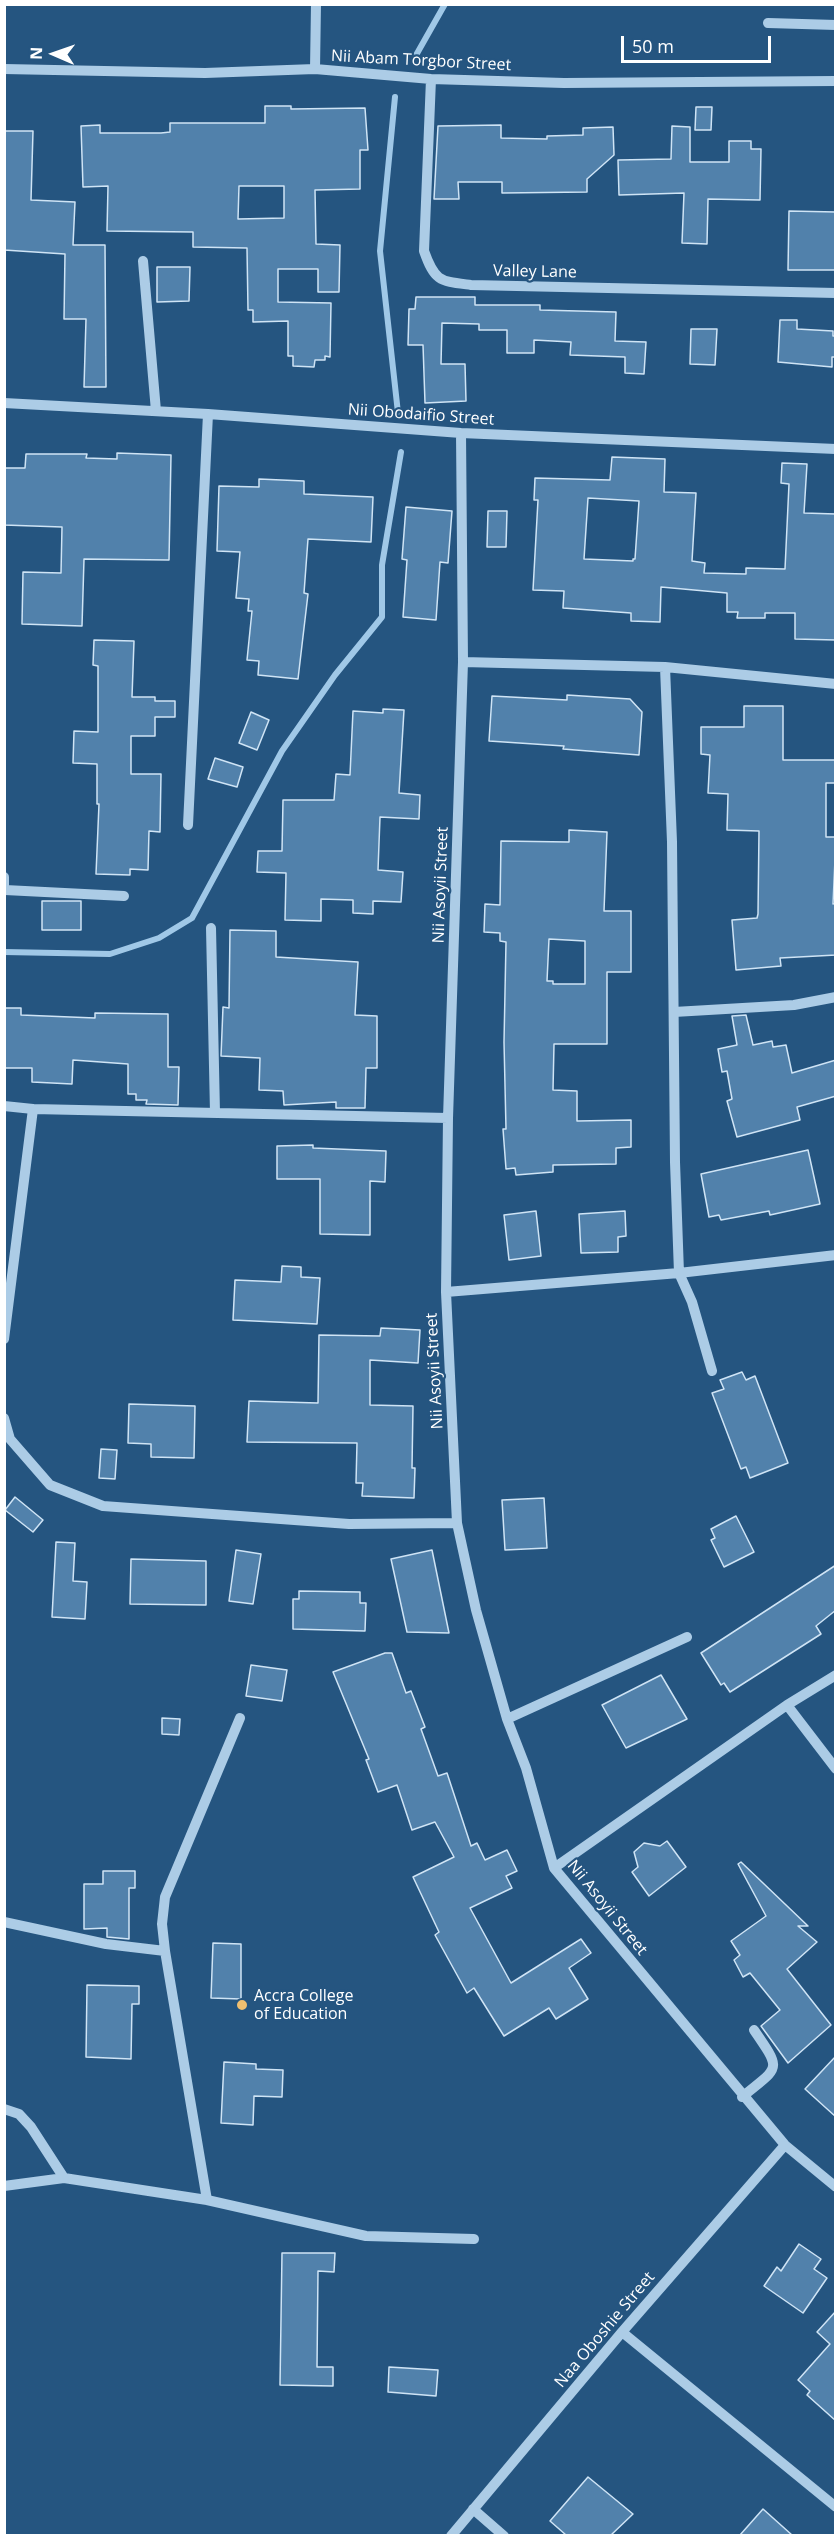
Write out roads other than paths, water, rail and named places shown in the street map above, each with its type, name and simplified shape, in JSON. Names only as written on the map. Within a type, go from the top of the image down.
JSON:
[{"type":"street","points":[[315,69],[316,4]]},
{"type":"street","points":[[768,23],[836,25]]},
{"type":"street","name":"Nii Abam Torgbor Street","points":[[4,69],[205,73],[315,69],[431,79],[564,83],[836,81]]},
{"type":"street","name":"Valley Lane","points":[[431,79],[424,251],[431,273],[445,282],[471,285],[836,293]]},
{"type":"street","points":[[143,261],[156,411]]},
{"type":"street","name":"Nii Obodaifio Street","points":[[4,403],[208,414],[461,434],[836,449]]},
{"type":"street","points":[[188,825],[208,414]]},
{"type":"street","name":"Nii Asoyii Street","points":[[461,434],[463,662],[448,1118],[446,1292],[457,1522],[476,1610],[507,1719],[526,1768],[554,1868],[742,2097],[785,2145],[836,2187]]},
{"type":"street","points":[[463,662],[665,667],[836,684]]},
{"type":"street","points":[[665,667],[672,842],[675,1162],[679,1273],[692,1302],[712,1371]]},
{"type":"street","points":[[4,877],[5,890],[123,896]]},
{"type":"street","points":[[211,928],[215,1113]]},
{"type":"street","points":[[674,1012],[794,1005],[836,997]]},
{"type":"street","points":[[4,1106],[33,1109],[448,1118]]},
{"type":"street","points":[[4,1340],[33,1109]]},
{"type":"street","points":[[446,1292],[679,1273],[836,1255]]},
{"type":"street","points":[[4,1418],[10,1439],[50,1485],[103,1506],[349,1524],[457,1522]]},
{"type":"street","points":[[507,1719],[687,1636]]},
{"type":"street","points":[[554,1868],[787,1705],[836,1675]]},
{"type":"street","points":[[787,1705],[836,1769]]},
{"type":"street","points":[[207,2200],[162,1924],[165,1897],[240,1718]]},
{"type":"street","points":[[4,1922],[106,1944],[165,1951]]},
{"type":"street","points":[[742,2097],[772,2072],[774,2065],[773,2057],[754,2030]]},
{"type":"street","points":[[4,2109],[19,2114],[31,2127],[64,2178]]},
{"type":"street","name":"Naa Oboshie Street","points":[[451,2535],[622,2332],[785,2145]]},
{"type":"street","points":[[4,2186],[64,2178],[207,2200],[366,2236],[474,2239]]},
{"type":"street","points":[[622,2332],[836,2507]]},
{"type":"street","points":[[473,2509],[504,2535]]},
{"type":"waterway","points":[[415,57],[445,4]]},
{"type":"waterway","points":[[395,97],[380,251],[398,413]]},
{"type":"waterway","points":[[4,952],[110,954],[159,938],[192,918],[282,751],[335,675],[382,617],[382,565],[401,452]]},
{"type":"place","name":"Accra College of Education","points":[[242,2005]]}]
